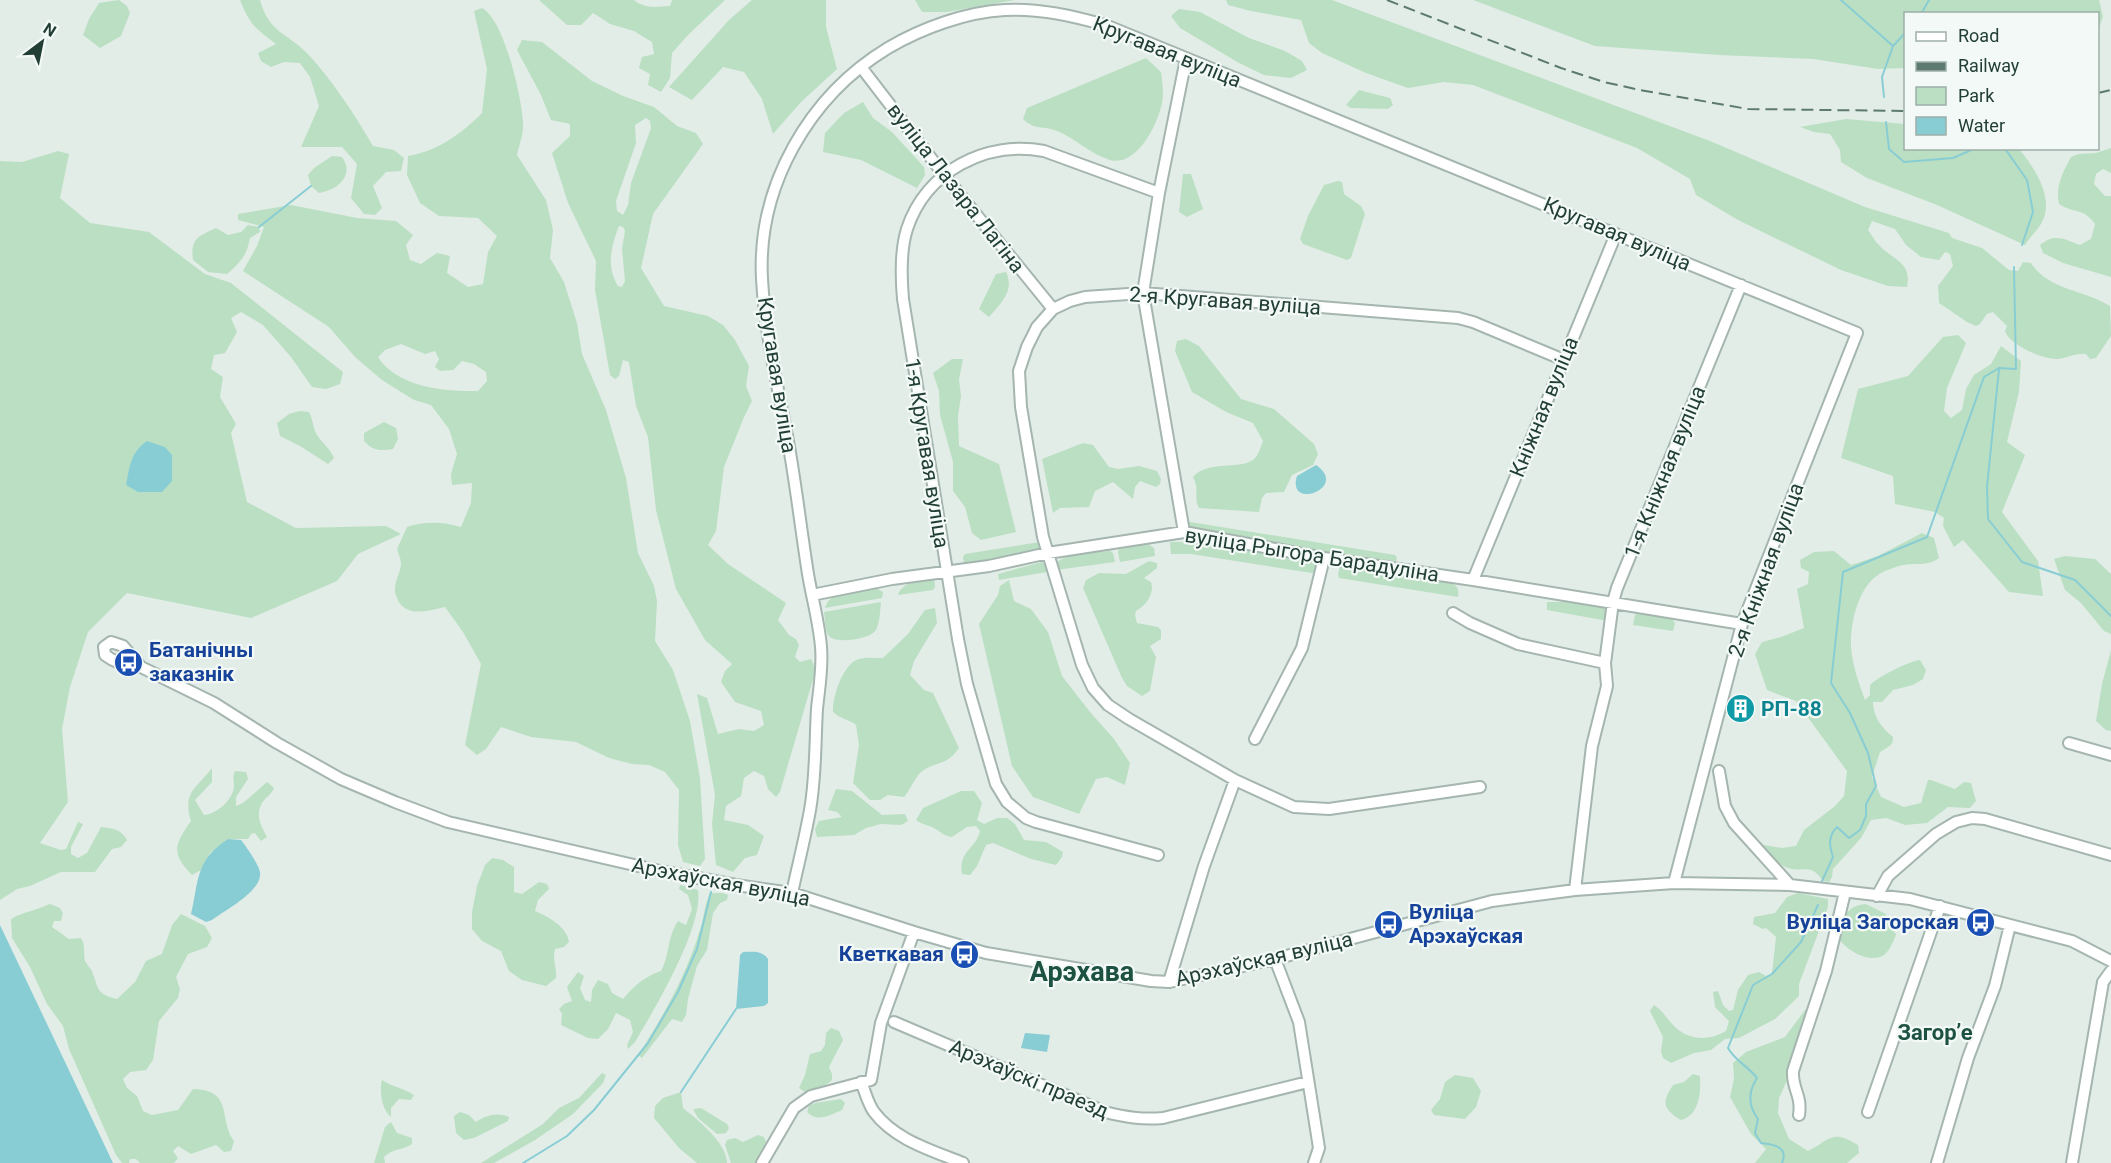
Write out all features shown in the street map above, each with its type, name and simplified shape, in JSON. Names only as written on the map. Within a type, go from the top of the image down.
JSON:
[{"type":"street","name":"Кругавая вуліца","points":[[792,892],[810,808],[821,648],[788,441],[769,343],[762,277],[764,235],[776,182],[786,159],[813,115],[849,76],[902,40],[934,26],[970,16],[1005,10],[1049,12],[1105,25],[1857,333]]},
{"type":"street","points":[[1184,532],[1143,293],[1159,193],[1186,59]]},
{"type":"street","name":"вуліца Лазара Лагіна","points":[[861,67],[944,175],[1053,309]]},
{"type":"street","name":"1-я Кругавая вуліца","points":[[1158,855],[1026,818],[1007,802],[996,784],[967,684],[903,299],[902,280],[907,228],[925,197],[944,175],[961,163],[982,154],[1008,148],[1026,148],[1060,156],[1159,193]]},
{"type":"street","name":"Кніжная вуліца","points":[[1473,580],[1616,234]]},
{"type":"street","name":"1-я Кніжная вуліца","points":[[1575,890],[1592,746],[1607,686],[1605,663],[1613,602],[1741,285]]},
{"type":"street","name":"2-я Кругавая вуліца","points":[[1053,309],[1085,297],[1143,293],[1458,318],[1473,322],[1564,360]]},
{"type":"street","points":[[1053,309],[1037,327],[1019,371],[1021,407],[1043,537],[1082,665],[1093,688],[1108,705],[1235,780],[1294,807],[1329,809],[1480,787]]},
{"type":"street","name":"2-я Кніжная вуліца","points":[[1674,883],[1742,624],[1857,333]]},
{"type":"street","name":"вуліца Рыгора Барадуліна","points":[[812,595],[892,579],[989,566],[1184,532],[1324,558],[1742,624]]},
{"type":"street","points":[[1256,739],[1302,648],[1324,558]]},
{"type":"street","points":[[1453,613],[1518,644],[1605,663]]},
{"type":"street","name":"Арэхаўская вуліца","points":[[141,667],[214,703],[277,743],[341,779],[448,822],[670,873],[792,892],[967,948],[1151,981],[1169,982],[1275,959],[1492,901],[1575,890],[1674,883],[1790,885],[1910,899],[2072,941],[2111,961]]},
{"type":"street","points":[[2069,743],[2111,755]]},
{"type":"street","points":[[1719,771],[1725,806],[1734,823],[1790,885]]},
{"type":"street","points":[[1169,982],[1204,866],[1235,780]]},
{"type":"street","points":[[1877,896],[1888,876],[1936,834],[1956,822],[1972,818],[1985,819],[2111,855]]},
{"type":"street","points":[[1799,1115],[1801,1102],[1792,1084],[1793,1071],[1826,971],[1845,892]]},
{"type":"street","points":[[1868,1112],[1940,906]]},
{"type":"street","points":[[1937,1163],[1968,1058],[1995,986],[2010,925]]},
{"type":"street","points":[[762,1163],[794,1108],[812,1096],[871,1080],[881,1023],[914,932]]},
{"type":"street","points":[[1275,959],[1299,1022],[1319,1148],[1314,1163]]},
{"type":"street","points":[[2072,1163],[2103,982],[2111,971]]},
{"type":"street","name":"Арэхаўскі праезд","points":[[894,1022],[1105,1112],[1144,1120],[1163,1118],[1308,1082]]},
{"type":"street","points":[[861,1082],[872,1110],[888,1126],[906,1139],[963,1163]]},
{"type":"green space","points":[[119,0],[127,6],[130,13],[121,36],[100,48],[83,35],[89,19],[99,3]]},
{"type":"green space","points":[[240,0],[260,0],[273,26],[308,54],[326,75],[373,146],[394,150],[404,158],[401,171],[386,172],[373,186],[382,208],[375,215],[364,214],[351,198],[357,164],[342,147],[301,147],[319,106],[310,77],[300,63],[284,62],[271,67],[261,61],[258,53],[276,44],[254,25]]},
{"type":"green space","points":[[539,0],[634,0],[642,5],[656,7],[670,6],[672,0],[725,0],[672,53],[670,78],[661,92],[648,85],[650,74],[639,68],[642,57],[654,54],[652,42],[634,31],[610,24],[593,13],[581,25],[567,25]]},
{"type":"green space","points":[[752,0],[826,0],[826,27],[837,69],[801,102],[773,134],[762,99],[744,72],[723,67],[692,100],[669,87],[729,20]]},
{"type":"green space","points":[[915,0],[1015,0],[947,12],[922,12]]},
{"type":"green space","points":[[1226,0],[1332,0],[1710,141],[1865,207],[1949,233],[1952,238],[1982,248],[2009,270],[2018,271],[2023,262],[2031,263],[2047,279],[2110,306],[2111,336],[2096,358],[2090,359],[2086,354],[2082,354],[2052,359],[2036,354],[2013,341],[2005,331],[2007,326],[1993,312],[1987,314],[1976,326],[1939,303],[1938,286],[1953,266],[1950,254],[1945,252],[1939,260],[1921,257],[1906,245],[1895,229],[1872,221],[1868,230],[1878,244],[1904,267],[1907,272],[1907,287],[1888,286],[1841,270],[1738,220],[1696,195],[1690,179],[1637,148],[1473,85],[1444,82],[1408,88],[1366,73],[1322,53],[1309,43],[1301,20],[1228,5]]},
{"type":"green space","points":[[1473,0],[2099,0],[2103,17],[2099,27],[2099,12],[1904,12],[1904,68],[1878,69],[1813,59],[1595,46]]},
{"type":"green space","points":[[482,8],[490,15],[498,27],[510,60],[523,123],[517,155],[546,200],[553,230],[550,258],[564,282],[577,323],[582,354],[606,410],[626,478],[638,553],[654,586],[657,601],[655,641],[673,670],[690,721],[700,778],[705,859],[700,866],[683,862],[678,845],[679,790],[665,772],[649,765],[632,764],[609,758],[576,742],[531,737],[501,727],[486,749],[477,755],[465,745],[481,664],[463,632],[445,607],[422,612],[408,610],[402,606],[395,591],[401,563],[397,549],[407,527],[434,523],[461,527],[471,503],[472,483],[452,485],[451,474],[457,454],[449,429],[431,405],[414,400],[382,380],[355,357],[329,327],[243,271],[257,246],[264,227],[238,220],[238,214],[291,205],[357,218],[396,221],[413,235],[406,245],[410,260],[421,264],[437,253],[450,256],[447,273],[468,287],[483,284],[488,252],[497,236],[478,218],[439,216],[420,203],[407,175],[408,156],[439,146],[466,128],[482,113],[487,69],[474,11]],"holes":[[[401,344],[425,354],[435,351],[439,359],[435,367],[440,371],[453,370],[462,361],[474,364],[486,372],[487,381],[478,391],[423,386],[397,375],[378,357],[385,350]]]},
{"type":"green space","points":[[1179,9],[1200,12],[1249,38],[1285,51],[1302,61],[1307,70],[1291,78],[1264,75],[1180,28],[1171,16]]},
{"type":"green space","points":[[522,40],[542,42],[592,81],[623,96],[654,107],[677,126],[696,133],[703,144],[653,214],[641,268],[664,306],[708,316],[723,325],[735,340],[749,366],[746,386],[752,401],[724,467],[716,531],[708,545],[728,564],[786,603],[778,620],[799,645],[795,657],[800,662],[811,659],[816,669],[780,792],[776,797],[768,789],[764,776],[754,771],[744,778],[741,796],[726,806],[724,820],[748,825],[764,836],[757,855],[745,858],[733,872],[716,865],[712,824],[715,795],[697,694],[707,698],[718,734],[739,729],[754,731],[764,725],[761,711],[735,702],[721,682],[725,671],[732,664],[705,640],[676,589],[656,510],[648,437],[636,406],[629,362],[623,360],[619,376],[615,379],[610,375],[595,290],[596,261],[568,203],[552,153],[570,136],[570,124],[551,120],[541,95],[517,50]],"holes":[[[646,118],[650,121],[651,128],[631,183],[628,205],[623,215],[617,211],[616,201],[636,143],[635,125]],[[619,226],[625,231],[622,249],[625,281],[622,287],[618,286],[614,279],[611,264],[612,249]]]},
{"type":"green space","points":[[1146,58],[1161,72],[1162,105],[1147,139],[1130,156],[1120,160],[1110,160],[1064,134],[1031,125],[1023,119],[1027,108]]},
{"type":"green space","points":[[1359,90],[1390,98],[1393,105],[1388,109],[1351,108],[1346,105]]},
{"type":"green space","points":[[863,102],[873,118],[892,132],[924,167],[925,175],[917,188],[861,160],[823,152],[825,133],[844,113]]},
{"type":"green space","points":[[1846,119],[1904,124],[1904,150],[2020,150],[2041,183],[2046,203],[2042,222],[2025,245],[1937,205],[1867,178],[1841,162],[1840,150],[1830,134],[1800,127]]},
{"type":"green space","points":[[2111,148],[2111,173],[2103,169],[2096,174],[2094,184],[2105,196],[2111,196],[2111,277],[2063,263],[2043,253],[2040,245],[2055,238],[2080,245],[2091,239],[2095,224],[2086,215],[2059,204],[2059,186],[2071,157]]},
{"type":"green space","points":[[58,151],[69,154],[60,198],[90,223],[149,232],[205,274],[231,283],[343,372],[340,384],[326,389],[312,387],[291,357],[263,325],[241,312],[231,318],[237,332],[225,353],[214,355],[211,369],[223,377],[220,397],[236,424],[231,433],[247,502],[296,528],[386,526],[401,534],[358,554],[337,581],[251,618],[127,593],[88,632],[70,687],[62,729],[68,802],[40,843],[61,850],[66,849],[78,822],[83,824],[71,847],[71,854],[78,858],[87,853],[101,827],[119,831],[127,840],[121,847],[112,849],[95,872],[61,872],[30,886],[17,889],[0,900],[0,161],[22,162]]},
{"type":"green space","points":[[332,156],[342,157],[347,170],[345,176],[332,189],[319,193],[311,186],[308,175]]},
{"type":"green space","points":[[1183,174],[1191,174],[1203,209],[1187,217],[1179,212]]},
{"type":"green space","points":[[1342,182],[1344,194],[1361,206],[1365,214],[1351,258],[1347,260],[1303,244],[1300,239],[1308,216],[1324,185]]},
{"type":"green space","points":[[248,225],[259,227],[260,232],[250,238],[242,258],[227,274],[208,272],[193,260],[194,242],[200,236],[216,228],[228,235],[241,232]]},
{"type":"green space","points":[[1006,272],[1008,291],[989,317],[979,309],[996,274]]},
{"type":"green space","points":[[1958,335],[1966,343],[1947,388],[1944,411],[1951,418],[1962,410],[1966,389],[1974,375],[1991,364],[2001,346],[2021,361],[2019,392],[2007,442],[2025,455],[2002,512],[2038,561],[2043,596],[2009,592],[1963,540],[1954,547],[1943,526],[1944,518],[1935,512],[1895,504],[1893,476],[1841,458],[1858,389],[1908,376],[1943,337]]},
{"type":"green space","points":[[1186,339],[1199,346],[1241,399],[1274,409],[1314,444],[1318,454],[1313,465],[1292,475],[1284,492],[1266,493],[1262,498],[1259,512],[1199,508],[1197,504],[1193,477],[1207,468],[1250,462],[1259,452],[1263,441],[1253,423],[1226,412],[1192,392],[1175,351],[1177,341]]},
{"type":"green space","points":[[952,359],[963,359],[959,379],[961,396],[958,416],[959,446],[999,464],[1016,532],[981,540],[972,533],[965,507],[953,491],[953,462],[940,415],[939,391],[933,373]]},
{"type":"green space","points":[[300,411],[309,412],[317,435],[334,458],[328,464],[280,436],[277,423],[289,414]]},
{"type":"green space","points":[[384,422],[396,428],[398,439],[393,449],[370,447],[364,441],[364,433]]},
{"type":"green space","points":[[1083,443],[1093,445],[1109,467],[1118,469],[1139,466],[1157,471],[1161,479],[1160,484],[1156,487],[1140,481],[1135,487],[1133,499],[1113,482],[1095,491],[1089,507],[1060,508],[1053,513],[1042,459]]},
{"type":"green space","points":[[1184,521],[1395,555],[1397,558],[1396,561],[1371,560],[1191,531]]},
{"type":"green space","points":[[1922,533],[1934,538],[1939,558],[1925,563],[1899,566],[1878,575],[1865,588],[1854,617],[1851,637],[1852,653],[1865,700],[1870,695],[1870,685],[1894,670],[1920,660],[1926,670],[1923,679],[1913,685],[1893,690],[1882,702],[1873,702],[1876,717],[1893,740],[1880,752],[1872,777],[1881,797],[1904,807],[1921,803],[1928,780],[1955,789],[1964,782],[1971,783],[1976,801],[1970,808],[1948,807],[1927,823],[1905,825],[1886,818],[1871,820],[1861,838],[1833,869],[1829,882],[1823,881],[1810,870],[1781,865],[1764,850],[1764,845],[1782,848],[1796,846],[1804,830],[1844,796],[1847,771],[1796,701],[1767,690],[1755,654],[1762,642],[1804,628],[1797,589],[1808,584],[1809,572],[1801,568],[1800,560],[1814,552],[1834,551],[1851,565],[1878,556]]},
{"type":"green space","points":[[1040,542],[1040,549],[1037,552],[964,564],[965,554]]},
{"type":"green space","points":[[1170,542],[1189,542],[1312,560],[1319,567],[1318,574],[1191,554],[1171,554]]},
{"type":"green space","points":[[1148,544],[1154,548],[1155,556],[1120,562],[1119,549]]},
{"type":"green space","points":[[1110,551],[1113,553],[1115,562],[1056,570],[1056,563],[1061,559]]},
{"type":"green space","points":[[2065,556],[2095,559],[2111,574],[2111,634],[2104,631],[2081,603],[2065,590],[2054,559]]},
{"type":"green space","points":[[1149,561],[1157,563],[1157,568],[1144,578],[1151,582],[1151,595],[1135,615],[1137,623],[1158,627],[1161,630],[1161,639],[1150,646],[1156,657],[1150,691],[1142,696],[1127,686],[1122,678],[1083,588],[1086,580],[1099,573],[1126,574]]},
{"type":"green space","points":[[1042,562],[1047,572],[999,580],[998,574]]},
{"type":"green space","points":[[1340,565],[1452,583],[1458,588],[1458,597],[1339,578]]},
{"type":"green space","points":[[934,578],[933,590],[898,595],[908,584]]},
{"type":"green space","points":[[1009,580],[1014,601],[1031,609],[1048,632],[1062,676],[1114,739],[1130,763],[1125,785],[1107,777],[1096,779],[1079,814],[1033,797],[1012,766],[979,624],[998,595],[1000,586]]},
{"type":"green space","points":[[876,588],[883,592],[882,598],[825,608],[833,597],[839,594]]},
{"type":"green space","points":[[881,602],[878,624],[873,633],[845,640],[837,640],[828,635],[824,612]]},
{"type":"green space","points":[[1547,602],[1574,602],[1605,608],[1609,611],[1608,621],[1547,610]]},
{"type":"green space","points":[[935,608],[937,623],[914,661],[910,675],[924,690],[933,693],[959,748],[949,759],[930,766],[920,773],[904,797],[888,795],[880,800],[870,800],[853,783],[859,745],[856,725],[833,712],[834,698],[843,674],[853,662],[865,658],[883,658],[908,634],[925,610]]},
{"type":"green space","points":[[1637,613],[1672,619],[1675,623],[1673,631],[1633,625]]},
{"type":"green space","points":[[2111,650],[2111,731],[2106,730],[2096,721]]},
{"type":"green space","points":[[212,768],[212,782],[195,800],[204,815],[224,805],[231,796],[235,771],[246,772],[248,779],[236,797],[236,806],[243,803],[267,782],[274,788],[262,803],[259,812],[261,825],[267,837],[261,841],[255,833],[251,834],[248,839],[228,839],[210,853],[201,870],[192,875],[180,861],[178,842],[191,821],[188,803],[192,791]]},
{"type":"green space","points":[[836,789],[852,791],[882,815],[905,814],[908,821],[901,825],[881,824],[866,828],[854,835],[817,837],[815,829],[819,821],[842,817],[837,812],[828,810]]},
{"type":"green space","points":[[961,791],[974,791],[982,803],[977,820],[984,824],[997,818],[1007,818],[1015,824],[1024,840],[1046,842],[1063,852],[1062,857],[1056,865],[1031,859],[993,843],[986,845],[977,866],[970,875],[962,874],[961,866],[965,855],[980,831],[976,826],[967,827],[952,837],[916,820],[923,808]]},
{"type":"green space","points":[[492,858],[503,860],[514,867],[514,892],[522,894],[539,882],[547,884],[549,889],[538,900],[535,911],[561,927],[569,942],[564,947],[555,949],[556,978],[546,986],[522,980],[509,971],[501,951],[482,941],[472,929],[472,912],[477,886],[485,865]]},
{"type":"green space","points":[[680,885],[698,890],[698,906],[693,924],[676,968],[635,1042],[628,1049],[627,1045],[633,1032],[630,1020],[616,1013],[608,1029],[598,1039],[588,1038],[561,1025],[562,1014],[559,1009],[572,1001],[567,987],[578,972],[584,976],[580,988],[585,1000],[591,1002],[592,990],[598,980],[608,984],[612,993],[623,999],[640,982],[661,971],[674,927],[678,921],[686,925],[692,909],[688,895],[679,889]]},
{"type":"green space","points":[[710,893],[728,895],[727,900],[720,903],[713,913],[707,950],[697,966],[686,1015],[682,1022],[672,1019],[642,1058],[638,1055],[665,1011],[687,965],[701,928]]},
{"type":"green space","points":[[1798,893],[1828,899],[1828,907],[1799,984],[1799,996],[1775,1019],[1739,1038],[1725,1039],[1711,1050],[1694,1053],[1671,1063],[1663,1058],[1661,1051],[1663,1037],[1650,1011],[1654,1005],[1686,1035],[1706,1038],[1726,1031],[1729,1021],[1715,1007],[1713,992],[1718,991],[1723,1005],[1729,1011],[1733,1010],[1738,990],[1748,975],[1759,972],[1766,976],[1772,973],[1776,937],[1766,928],[1763,929],[1753,924],[1754,917],[1775,913],[1787,897]]},
{"type":"green space","points":[[50,904],[60,908],[63,913],[61,921],[54,921],[52,927],[69,939],[81,938],[85,961],[91,969],[98,988],[104,995],[117,999],[135,982],[146,961],[162,954],[172,925],[181,914],[205,926],[212,938],[207,947],[188,954],[176,977],[180,989],[178,998],[159,1021],[153,1060],[146,1070],[130,1072],[123,1079],[127,1088],[137,1096],[143,1111],[152,1115],[178,1110],[193,1089],[214,1094],[223,1107],[229,1132],[234,1141],[231,1151],[224,1152],[216,1145],[191,1154],[178,1146],[173,1151],[178,1158],[174,1163],[140,1163],[136,1159],[130,1159],[129,1163],[122,1163],[116,1155],[69,1049],[63,1026],[47,1004],[30,967],[12,938],[11,919]]},
{"type":"green space","points":[[1866,904],[1886,914],[1896,935],[1888,951],[1880,957],[1868,958],[1856,954],[1838,938],[1843,919],[1849,911],[1853,907]]},
{"type":"green space","points":[[1808,1009],[1810,1013],[1779,1098],[1778,1113],[1789,1139],[1808,1151],[1837,1137],[1858,1145],[1859,1153],[1847,1163],[1755,1163],[1766,1149],[1751,1134],[1730,1097],[1734,1079],[1733,1063],[1746,1052],[1785,1037]]},
{"type":"green space","points":[[831,1028],[839,1031],[843,1040],[829,1067],[832,1080],[819,1089],[805,1092],[799,1088],[810,1054],[821,1051],[825,1045],[826,1033]]},
{"type":"green space","points":[[602,1073],[606,1075],[603,1083],[573,1114],[535,1140],[494,1163],[481,1163],[543,1124],[559,1108],[579,1098]]},
{"type":"green space","points":[[1693,1074],[1700,1076],[1698,1103],[1692,1114],[1681,1120],[1667,1109],[1667,1096],[1673,1085],[1684,1082]]},
{"type":"green space","points":[[1455,1075],[1473,1078],[1481,1091],[1476,1107],[1465,1119],[1434,1115],[1431,1110],[1440,1099],[1445,1082]]},
{"type":"green space","points":[[382,1080],[414,1095],[411,1100],[399,1099],[391,1108],[391,1117],[385,1110],[382,1100]]},
{"type":"green space","points":[[681,1092],[683,1108],[704,1125],[717,1140],[726,1155],[727,1163],[697,1163],[679,1148],[654,1118],[655,1106],[663,1098]]},
{"type":"green space","points":[[841,1099],[845,1103],[842,1110],[828,1116],[819,1118],[807,1112],[809,1106],[815,1103]]},
{"type":"green space","points":[[701,1108],[727,1124],[729,1128],[726,1133],[717,1134],[698,1118],[693,1109]]},
{"type":"green space","points":[[460,1112],[469,1115],[476,1122],[492,1115],[509,1117],[508,1121],[474,1138],[464,1140],[456,1133],[454,1116]]},
{"type":"green space","points":[[391,1122],[397,1133],[412,1138],[412,1144],[387,1154],[384,1157],[385,1163],[374,1163],[385,1127]]},
{"type":"green space","points":[[758,1135],[764,1137],[766,1142],[755,1163],[731,1163],[725,1145],[727,1140],[735,1138],[743,1142]]},
{"type":"water","points":[[147,441],[165,447],[172,455],[172,481],[162,492],[138,492],[126,485],[134,455]]},
{"type":"water","points":[[1316,465],[1324,474],[1326,481],[1322,488],[1307,494],[1300,492],[1296,487],[1297,476]]},
{"type":"water","points":[[228,839],[241,840],[259,869],[259,879],[250,893],[206,922],[191,914],[200,872],[209,855]]},
{"type":"water","points":[[0,925],[113,1163],[0,1163]]},
{"type":"water","points":[[743,952],[760,953],[768,959],[768,1003],[764,1006],[736,1009],[740,955]]},
{"type":"water","points":[[1025,1033],[1050,1035],[1047,1052],[1021,1048]]},
{"type":"waterway","points":[[1841,0],[1893,46],[1882,77],[1884,97]]},
{"type":"waterway","points":[[1922,12],[1929,0]]},
{"type":"waterway","points":[[1894,45],[1904,34]]},
{"type":"waterway","points":[[1886,122],[1889,149],[1904,162],[1953,158],[1971,150]]},
{"type":"waterway","points":[[2006,150],[2027,180],[2033,212],[2022,245]]},
{"type":"waterway","points":[[259,227],[311,186]]},
{"type":"waterway","points":[[1822,881],[1833,857],[1830,845],[1832,834],[1837,827],[1849,838],[1860,830],[1866,816],[1866,804],[1876,786],[1868,753],[1850,713],[1831,683],[1843,572],[1927,537],[1984,377],[1999,368],[2016,369],[2014,267]]},
{"type":"waterway","points":[[1999,369],[1987,487],[1988,519],[2022,562],[2075,580],[2111,616]]},
{"type":"waterway","points":[[523,1163],[567,1136],[594,1110],[648,1043],[678,992],[697,949],[711,892]]},
{"type":"waterway","points":[[1782,1163],[1784,1158],[1782,1150],[1779,1147],[1761,1143],[1755,1133],[1758,1119],[1752,1109],[1750,1099],[1757,1078],[1728,1048],[1753,985],[1772,974],[1801,942],[1818,905]]},
{"type":"waterway","points":[[681,1092],[736,1009]]},
{"type":"railway","points":[[1387,0],[1561,68],[1604,82],[1640,90],[1748,109],[1904,111]]},
{"type":"railway","points":[[2099,93],[2111,90]]},
{"type":"place","name":"Батанічны заказнік","points":[[128,662]]},
{"type":"place","name":"РП-88","points":[[1740,709]]},
{"type":"place","name":"Вуліца Загорская","points":[[1980,922]]},
{"type":"place","name":"Вуліца Арэхаўская","points":[[1388,924]]},
{"type":"place","name":"Кветкавая","points":[[965,954]]},
{"type":"district","name":"Арэхава","points":[[1082,972]]},
{"type":"district","name":"Загорʼе","points":[[1935,1032]]}]
